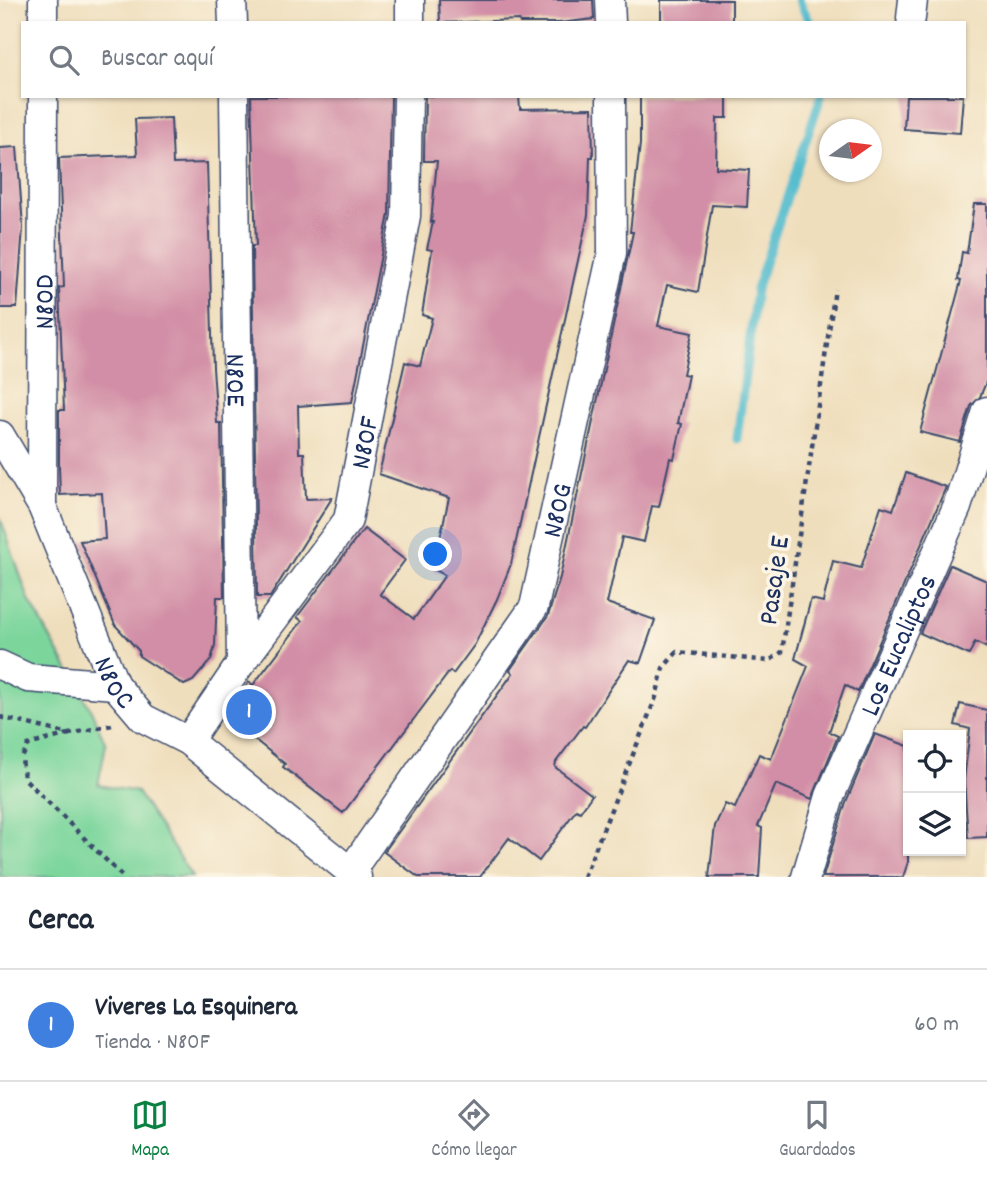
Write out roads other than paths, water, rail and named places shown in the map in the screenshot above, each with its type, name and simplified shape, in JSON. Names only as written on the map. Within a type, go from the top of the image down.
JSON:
[{"type":"street","points":[[43,0],[43,21]]},
{"type":"street","points":[[232,0],[233,21]]},
{"type":"street","points":[[410,0],[410,21]]},
{"type":"street","points":[[610,0],[611,21]]},
{"type":"street","name":"N80D","points":[[42,506],[43,98]]},
{"type":"street","name":"N80E","points":[[234,98],[241,663]]},
{"type":"street","name":"N80F","points":[[188,741],[241,663],[348,520],[406,216],[408,98]]},
{"type":"street","name":"N80G","points":[[354,875],[534,607],[612,253],[611,98]]},
{"type":"street","name":"Los Eucaliptos","points":[[806,877],[830,796],[957,507],[987,411]]},
{"type":"street","name":"N80C","points":[[0,435],[42,506],[115,685],[144,718],[188,741],[354,875]]},
{"type":"street","points":[[0,665],[28,678],[115,685]]},
{"type":"waterway","points":[[799,0],[809,21]]},
{"type":"waterway","points":[[737,439],[756,290],[820,98]]},
{"type":"place","name":"Viveres La Esquinera","points":[[249,712]]}]
